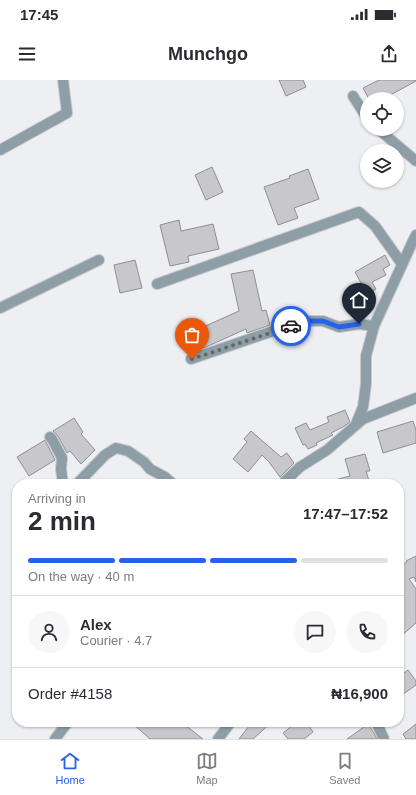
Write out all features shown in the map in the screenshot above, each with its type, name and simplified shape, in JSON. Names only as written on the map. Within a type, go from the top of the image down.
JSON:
[{"type":"street","points":[[0,150],[67,113],[64,80]]},
{"type":"street","points":[[353,96],[360,107]]},
{"type":"street","points":[[387,136],[416,160]]},
{"type":"street","points":[[157,284],[359,212],[375,226],[402,264]]},
{"type":"street","points":[[356,424],[363,407],[366,384],[366,356],[374,326],[416,235]]},
{"type":"street","points":[[0,308],[99,260]]},
{"type":"street","points":[[192,359],[276,330],[310,321],[323,321],[339,327],[359,324],[374,326]]},
{"type":"street","points":[[287,479],[300,467],[327,450],[363,419],[416,398]]},
{"type":"street","points":[[50,437],[62,458],[62,479]]},
{"type":"street","points":[[82,479],[104,455],[116,448],[128,451],[167,479]]},
{"type":"street","points":[[55,739],[64,727]]},
{"type":"street","points":[[218,739],[227,727]]},
{"type":"street","points":[[378,727],[384,739]]},
{"type":"building","points":[[279,80],[303,80],[306,87],[286,96]]},
{"type":"building","points":[[379,80],[416,80],[396,92],[365,92],[363,88]]},
{"type":"building","points":[[212,167],[223,192],[206,200],[195,175]]},
{"type":"building","points":[[308,169],[319,199],[294,208],[298,218],[278,225],[264,187],[290,178],[289,176]]},
{"type":"building","points":[[179,220],[181,231],[213,224],[219,249],[188,256],[189,262],[170,266],[160,225]]},
{"type":"building","points":[[385,255],[390,265],[383,269],[386,275],[372,282],[376,289],[367,294],[355,272]]},
{"type":"building","points":[[135,260],[142,288],[120,293],[114,265]]},
{"type":"building","points":[[253,270],[262,311],[266,310],[270,325],[247,333],[246,329],[189,353],[184,329],[201,325],[201,328],[239,311],[231,274]]},
{"type":"building","points":[[345,410],[350,422],[331,433],[333,435],[316,443],[317,445],[308,449],[305,444],[303,445],[295,428],[306,423],[310,430],[329,422],[327,417]]},
{"type":"building","points":[[74,418],[83,432],[81,434],[95,450],[81,464],[70,451],[67,453],[58,436],[53,431]]},
{"type":"building","points":[[413,421],[416,430],[416,443],[383,453],[377,432]]},
{"type":"building","points":[[251,431],[281,457],[287,453],[294,463],[280,477],[262,455],[248,472],[233,459],[247,442],[244,439]]},
{"type":"building","points":[[45,440],[55,460],[29,476],[17,457]]},
{"type":"building","points":[[365,454],[370,471],[366,471],[368,479],[339,479],[350,476],[345,459]]},
{"type":"building","points":[[416,556],[416,582],[414,577],[409,579],[416,589],[416,623],[404,634],[404,564],[407,562],[406,561]]},
{"type":"building","points":[[408,670],[416,681],[416,685],[404,693],[404,673]]},
{"type":"building","points":[[416,724],[416,739],[406,739],[403,734]]},
{"type":"building","points":[[137,727],[187,727],[203,739],[150,739]]},
{"type":"building","points":[[248,727],[266,727],[253,739],[239,739]]},
{"type":"building","points":[[291,727],[310,727],[313,732],[304,739],[288,739],[283,733]]},
{"type":"building","points":[[364,727],[370,727],[377,739],[347,739]]},
{"type":"way so far","points":[[192,359],[291,326]]},
{"type":"route","points":[[291,326],[310,321],[323,321],[339,327],[359,324]]}]
